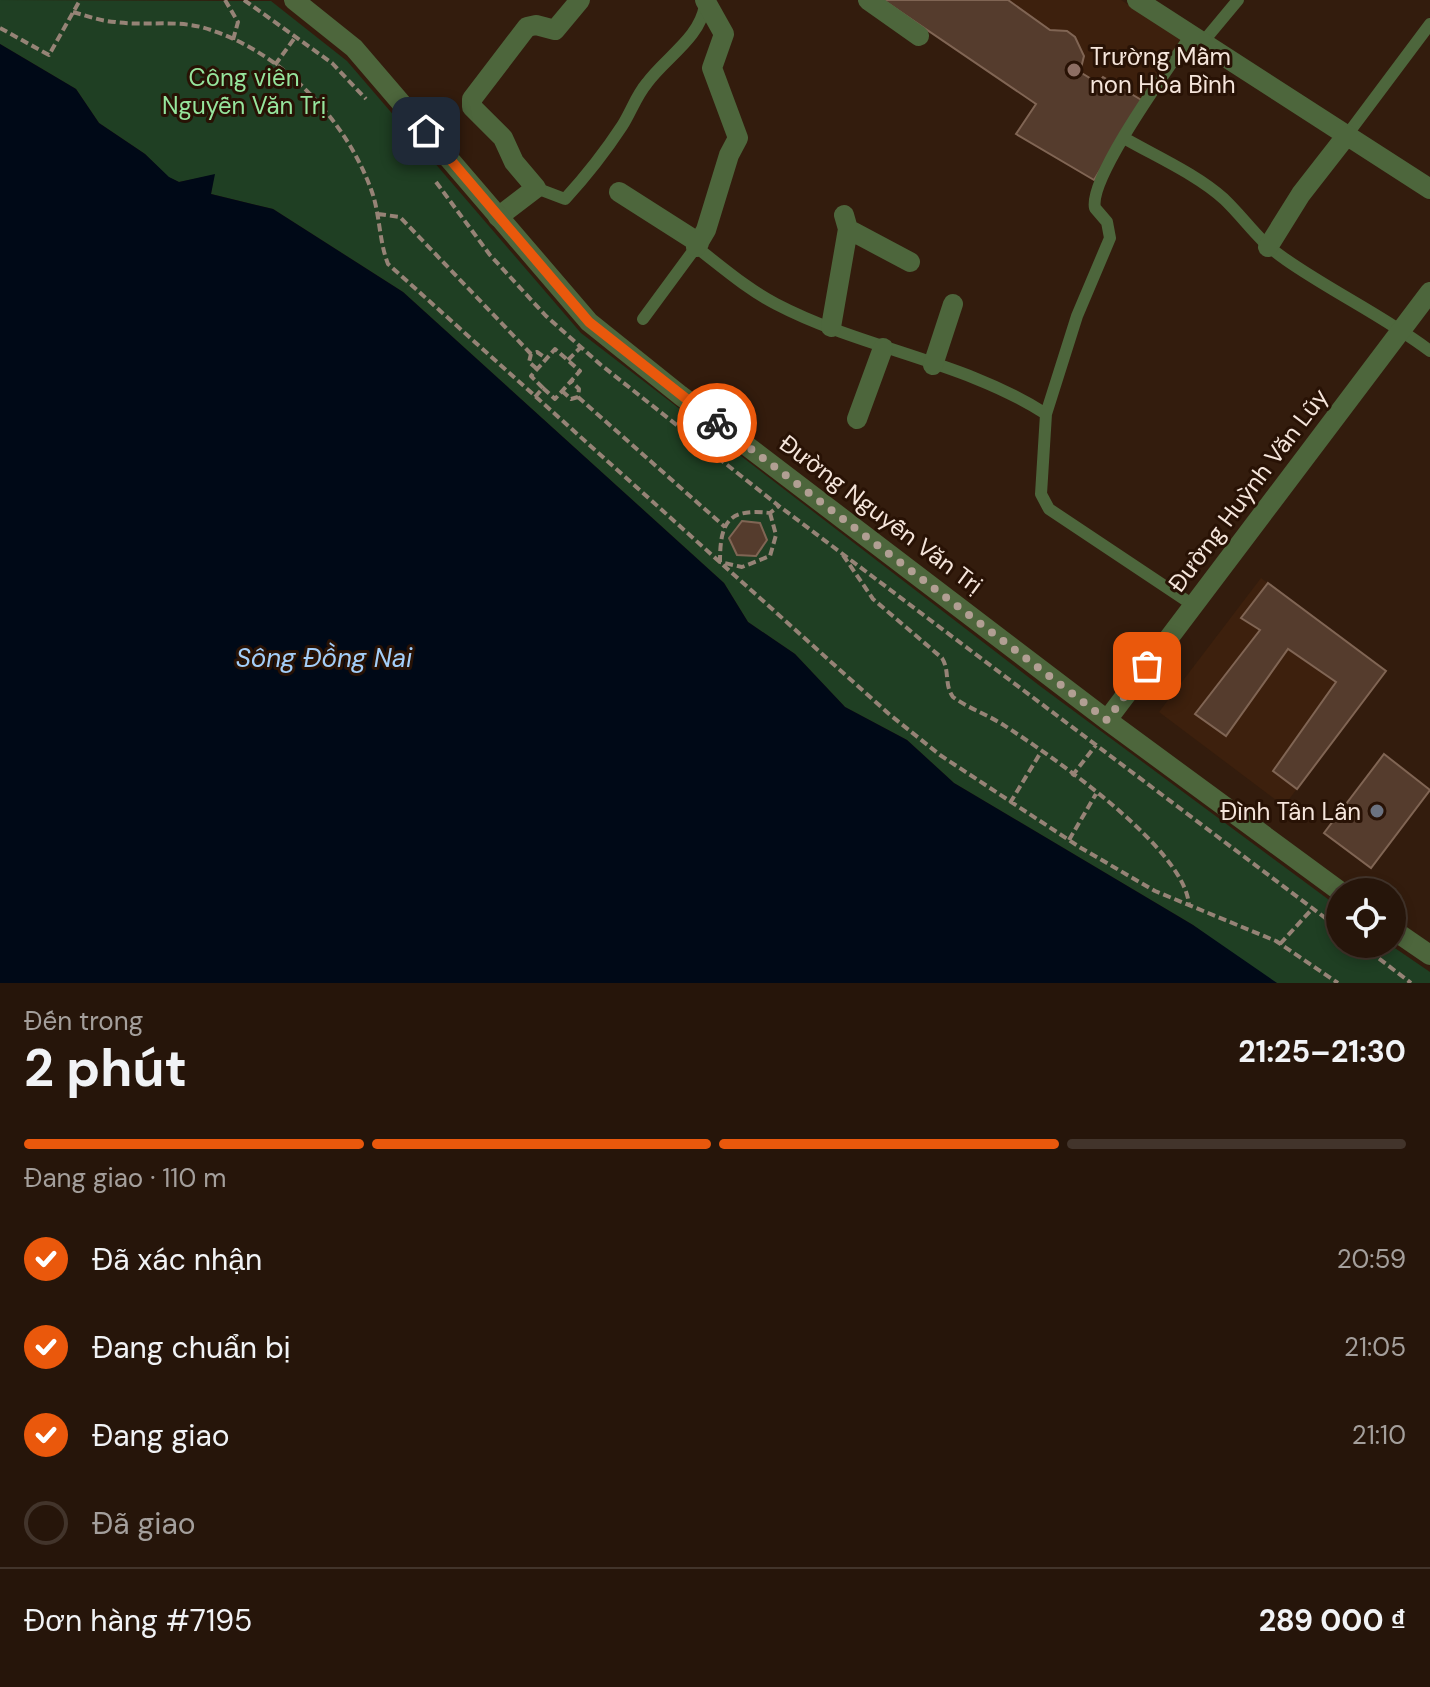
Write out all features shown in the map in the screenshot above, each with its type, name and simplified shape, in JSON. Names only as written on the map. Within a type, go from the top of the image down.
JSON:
[{"type":"street","name":"Đường Nguyễn Văn Trị","points":[[294,0],[354,48],[589,322],[1107,720],[1326,881]]},
{"type":"street","points":[[498,217],[536,188],[514,162],[503,138],[472,107],[472,99],[527,27],[536,25],[555,30],[580,0]]},
{"type":"street","points":[[868,0],[919,36]]},
{"type":"street","points":[[1137,0],[1430,189]]},
{"type":"street","points":[[619,192],[698,245],[738,138],[712,68],[724,39],[723,29],[706,1]]},
{"type":"street","points":[[1268,247],[1301,194],[1347,135]]},
{"type":"street","points":[[831,327],[846,222],[910,262]]},
{"type":"street","name":"Đường Huỳnh Văn Lũy","points":[[1107,720],[1430,292]]},
{"type":"street","points":[[933,365],[953,304]]},
{"type":"street","points":[[857,419],[883,348]]},
{"type":"street","points":[[1406,939],[1430,955]]},
{"type":"lane","points":[[1193,605],[1049,509],[1043,501],[1046,414],[1077,316],[1110,238],[1110,228],[1094,201],[1106,167],[1197,39],[1238,0]]},
{"type":"lane","points":[[536,188],[565,199],[589,172],[624,123],[646,83],[689,39],[703,18],[706,1]]},
{"type":"lane","points":[[1347,135],[1430,24]]},
{"type":"lane","points":[[1124,138],[1224,199],[1268,247],[1402,330],[1430,351]]},
{"type":"lane","points":[[643,319],[698,245],[757,294],[883,348],[995,386],[1046,414]]},
{"type":"path","points":[[0,28],[49,55],[80,0]]},
{"type":"path","points":[[225,0],[238,22],[233,40]]},
{"type":"path","points":[[73,12],[115,23],[200,27],[233,40],[275,65],[304,89],[343,134],[366,174],[388,264],[889,714],[940,755],[1010,803],[1139,883],[1280,944],[1338,983]]},
{"type":"path","points":[[275,65],[296,36]]},
{"type":"path","points":[[378,214],[400,217],[531,354]]},
{"type":"path","points":[[568,360],[580,348]]},
{"type":"path","points":[[555,349],[580,371],[555,399],[531,376],[547,359],[555,349]]},
{"type":"path","points":[[531,354],[539,353],[547,359]]},
{"type":"path","points":[[531,354],[529,362],[537,369]]},
{"type":"path","points":[[571,381],[579,389],[578,397]]},
{"type":"path","points":[[535,397],[543,388]]},
{"type":"path","points":[[562,391],[571,399],[578,397]]},
{"type":"path","points":[[578,397],[725,527]]},
{"type":"path","points":[[720,562],[720,538],[737,513],[770,513],[779,506]]},
{"type":"path","points":[[720,562],[742,567],[770,556],[776,535],[770,513]]},
{"type":"path","points":[[841,553],[873,599],[942,658],[946,665],[948,690],[953,697],[1004,725],[1135,823],[1168,858],[1186,886],[1189,906]]},
{"type":"path","points":[[1072,776],[1096,745]]},
{"type":"path","points":[[1010,803],[1041,752]]},
{"type":"path","points":[[1069,840],[1096,794]]},
{"type":"path","points":[[1280,944],[1313,908]]},
{"type":"path","points":[[1378,958],[1411,983]]},
{"type":"shaded area","name":"Trường Mầm non Hòa Bình","points":[[883,0],[1121,0],[1182,39],[1094,180],[1016,134],[1036,103]]},
{"type":"shaded area","points":[[1261,578],[1386,671],[1284,806],[1159,712]]},
{"type":"green space","name":"Công viên Nguyễn Văn Trị","points":[[0,0],[271,1],[347,61],[581,333],[1040,686],[1326,898],[1326,958],[1406,956],[1430,972],[1430,983],[1277,983],[1193,925],[954,783],[907,740],[845,707],[795,654],[748,622],[724,583],[403,292],[273,209],[211,194],[214,175],[179,182],[168,177],[145,154],[99,123],[76,89],[0,44]]},
{"type":"water","name":"Sông Đồng Nai","points":[[0,44],[76,89],[99,123],[145,154],[169,177],[179,182],[215,174],[211,194],[273,209],[403,292],[724,583],[748,622],[795,654],[845,707],[907,740],[954,783],[1193,925],[1277,983],[0,983]]},
{"type":"building","name":"Trường Mầm non Hòa Bình","points":[[883,0],[1008,0],[1050,30],[1067,31],[1075,37],[1084,56],[1080,72],[1098,83],[1103,77],[1143,101],[1094,180],[1016,134],[1036,104]]},
{"type":"building","points":[[742,521],[760,523],[767,540],[756,556],[737,555],[729,538]]},
{"type":"building","points":[[1268,583],[1386,671],[1297,789],[1273,771],[1336,682],[1288,649],[1226,736],[1195,714],[1260,630],[1241,618]]},
{"type":"building","name":"Đình Tân Lân","points":[[1384,754],[1430,790],[1371,868],[1324,833]]},
{"type":"way so far","points":[[717,423],[1107,720],[1147,666]]},
{"type":"place","name":"Trường Mầm non Hòa Bình","points":[[1074,70]]},
{"type":"place","name":"Đình Tân Lân","points":[[1377,811]]},
{"type":"route","points":[[426,131],[589,322],[717,423]]}]
